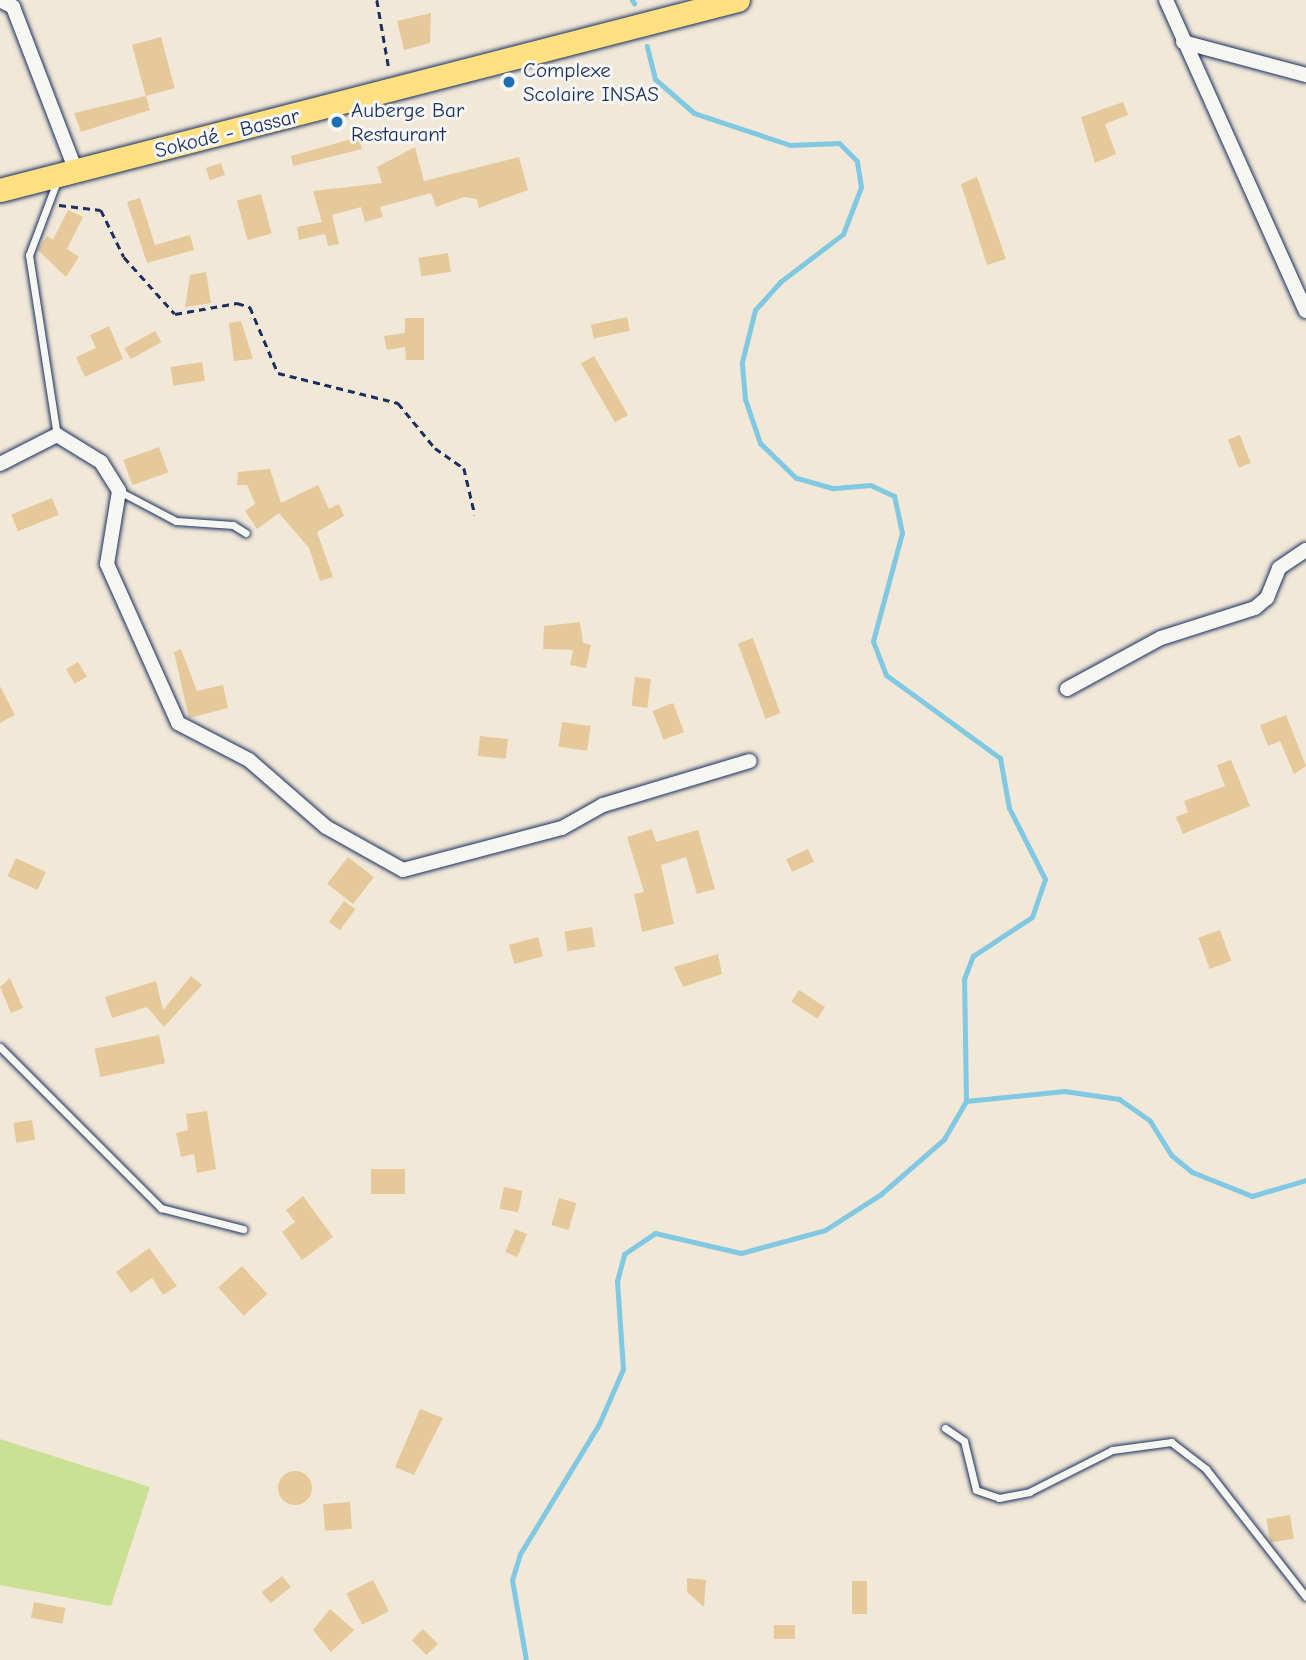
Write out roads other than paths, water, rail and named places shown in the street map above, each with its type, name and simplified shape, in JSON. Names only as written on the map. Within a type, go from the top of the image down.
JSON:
[{"type":"main road","name":"Sokodé - Bassar","points":[[0,190],[394,92],[738,0]]},
{"type":"street","points":[[0,0],[13,4],[68,173]]},
{"type":"street","points":[[1166,0],[1306,311]]},
{"type":"street","points":[[1183,42],[1306,75]]},
{"type":"street","points":[[0,464],[57,435],[101,462],[119,491],[107,564],[178,723],[249,760],[326,827],[403,870],[562,828],[603,805],[750,761]]},
{"type":"street","points":[[1068,689],[1161,638],[1255,608],[1267,598],[1279,568],[1306,550]]},
{"type":"lane","points":[[57,435],[29,254],[49,201],[68,173]]},
{"type":"lane","points":[[119,491],[176,521],[233,525],[246,533]]},
{"type":"lane","points":[[0,1047],[161,1208],[243,1229]]},
{"type":"lane","points":[[945,1428],[964,1441],[976,1490],[999,1498],[1029,1493],[1112,1450],[1171,1442],[1206,1469],[1306,1597]]},
{"type":"waterway","points":[[526,1660],[512,1580],[520,1554],[599,1424],[623,1369],[617,1281],[624,1254],[655,1233],[741,1253],[825,1230],[881,1194],[944,1139],[966,1101],[964,979],[973,956],[1032,917],[1045,879],[1009,808],[1000,758],[886,675],[873,641],[902,533],[894,496],[870,485],[832,488],[796,478],[760,443],[745,399],[742,362],[755,310],[780,282],[843,234],[861,187],[857,161],[839,143],[790,145],[694,113],[655,79],[647,46]]},
{"type":"waterway","points":[[966,1101],[1064,1091],[1119,1099],[1150,1121],[1171,1155],[1192,1172],[1252,1196],[1306,1180]]},
{"type":"place","name":"Complexe Scolaire INSAS","points":[[509,82]]},
{"type":"place","name":"Auberge Bar Restaurant","points":[[337,122]]}]
